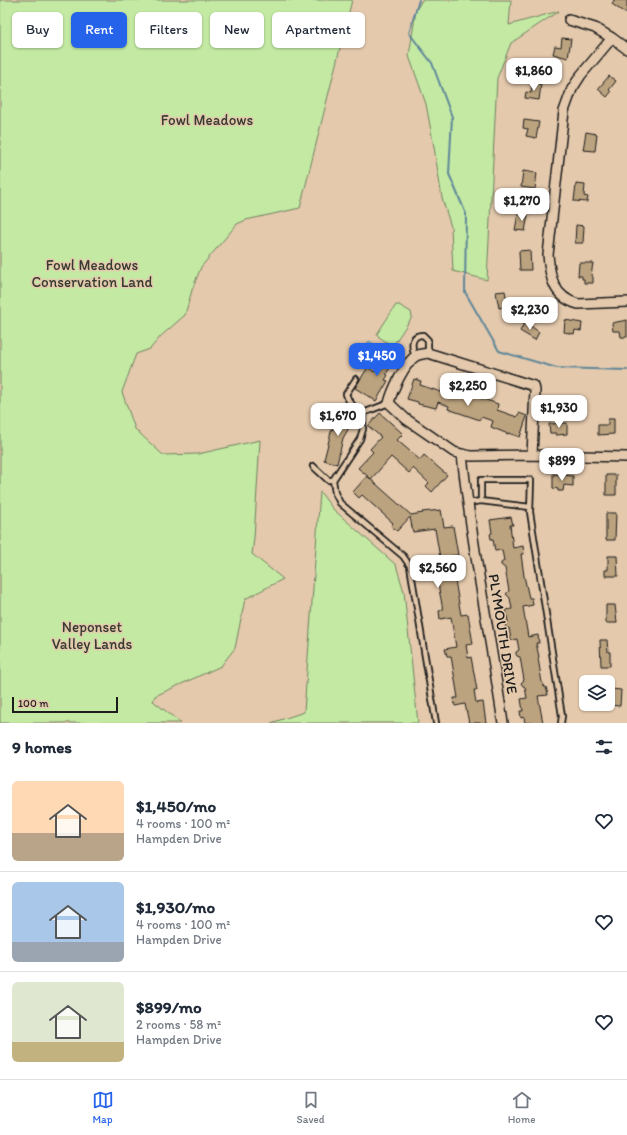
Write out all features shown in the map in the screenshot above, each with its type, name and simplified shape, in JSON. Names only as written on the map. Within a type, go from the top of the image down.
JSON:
[{"type":"street","points":[[569,20],[595,28],[627,49]]},
{"type":"street","points":[[612,38],[575,85],[564,111],[548,255],[550,275],[555,288],[570,302],[578,304],[627,302]]},
{"type":"street","points":[[532,455],[534,386],[428,353],[415,357],[411,360],[397,382],[389,403],[406,419],[454,452],[471,456],[532,455],[627,457]]},
{"type":"street","name":"PLYMOUTH DRIVE","points":[[462,454],[467,503],[494,659],[503,723]]},
{"type":"lane","points":[[415,357],[412,342],[418,336],[423,335],[428,340],[428,353]]},
{"type":"lane","points":[[356,379],[346,394],[348,400],[355,408],[363,413]]},
{"type":"lane","points":[[363,413],[389,403]]},
{"type":"lane","points":[[363,413],[363,429],[360,439],[334,480],[334,494],[340,503],[403,556],[410,566],[436,723]]},
{"type":"lane","points":[[313,466],[328,480],[334,480]]},
{"type":"lane","points":[[481,501],[481,480],[531,480],[530,507],[562,716],[561,723]]},
{"type":"lane","points":[[467,503],[481,501],[530,507]]},
{"type":"green space","points":[[0,0],[352,0],[349,12],[272,12],[272,48],[340,48],[300,208],[246,220],[237,224],[201,267],[192,290],[185,315],[161,336],[150,349],[136,354],[122,392],[135,429],[163,455],[198,454],[260,440],[252,554],[283,579],[245,599],[235,648],[221,666],[155,696],[153,701],[181,723],[0,723]]},
{"type":"green space","points":[[422,0],[511,0],[509,25],[559,11],[511,43],[497,78],[487,280],[453,271],[451,227],[442,198],[426,104],[409,56],[416,10]]},
{"type":"green space","points":[[396,305],[399,305],[411,312],[412,317],[394,344],[391,345],[377,334]]},
{"type":"green space","points":[[320,492],[333,509],[396,565],[404,592],[418,723],[271,723],[304,712]]},
{"type":"water","points":[[369,341],[377,346],[373,353],[370,352],[369,354],[371,356],[367,363],[358,357]]},
{"type":"building","points":[[614,0],[627,0],[627,10],[625,13],[612,4]]},
{"type":"building","points":[[562,38],[571,39],[568,58],[553,54],[555,46],[561,47]]},
{"type":"building","points":[[609,76],[616,81],[609,90],[611,92],[607,97],[598,89]]},
{"type":"building","points":[[532,83],[541,84],[539,100],[525,98],[526,92],[531,93]]},
{"type":"building","points":[[524,120],[539,122],[536,138],[526,136],[528,129],[523,128]]},
{"type":"building","points":[[586,132],[597,134],[595,151],[583,150]]},
{"type":"building","points":[[523,171],[537,173],[535,189],[521,187]]},
{"type":"building","points":[[576,184],[585,185],[584,196],[588,197],[587,202],[574,201]]},
{"type":"building","points":[[518,214],[528,215],[525,231],[515,230]]},
{"type":"building","points":[[576,225],[584,226],[583,243],[575,243]]},
{"type":"building","points":[[530,250],[531,270],[520,270],[519,251]]},
{"type":"building","points":[[579,263],[593,263],[591,276],[593,277],[593,283],[584,283],[582,276],[578,276]]},
{"type":"building","points":[[505,291],[508,306],[499,308],[496,292]]},
{"type":"building","points":[[565,320],[582,323],[581,331],[575,330],[574,334],[564,332]]},
{"type":"building","points":[[627,320],[627,337],[621,337],[620,331],[613,331],[612,323]]},
{"type":"building","points":[[525,322],[539,332],[535,340],[520,331]]},
{"type":"building","points":[[388,349],[398,355],[386,374],[388,375],[385,380],[388,381],[376,401],[355,388],[368,367],[374,372]]},
{"type":"building","points":[[414,379],[421,381],[420,385],[441,392],[445,382],[452,384],[451,388],[498,404],[497,410],[517,417],[519,413],[527,416],[520,437],[491,427],[493,421],[481,417],[480,420],[448,409],[449,406],[438,402],[436,408],[418,404],[418,402],[407,399]]},
{"type":"building","points":[[344,410],[356,416],[343,438],[337,464],[324,460],[331,432]]},
{"type":"building","points":[[380,413],[403,434],[397,440],[420,460],[424,455],[447,475],[432,492],[426,486],[429,483],[413,468],[409,473],[391,457],[371,479],[358,468],[373,452],[370,449],[381,437],[368,426]]},
{"type":"building","points":[[608,419],[614,419],[614,434],[598,435],[598,425],[608,425]]},
{"type":"building","points":[[567,423],[567,434],[556,435],[556,433],[550,433],[549,424]]},
{"type":"building","points":[[553,474],[573,476],[573,486],[564,485],[563,491],[558,491],[558,489],[553,488]]},
{"type":"building","points":[[606,475],[616,475],[616,495],[606,495]]},
{"type":"building","points":[[367,476],[411,515],[441,510],[444,527],[453,526],[458,555],[451,556],[458,598],[461,615],[468,614],[473,644],[466,645],[468,658],[471,657],[477,690],[474,690],[476,703],[483,702],[486,723],[469,723],[465,704],[455,706],[454,698],[458,698],[451,656],[447,656],[445,649],[456,647],[451,617],[440,619],[439,611],[443,610],[435,567],[432,567],[430,559],[440,558],[435,529],[413,532],[410,517],[397,531],[391,526],[393,523],[362,495],[359,498],[353,492]]},
{"type":"building","points":[[606,513],[616,513],[615,540],[606,540]]},
{"type":"building","points":[[511,517],[513,525],[510,525],[513,548],[523,546],[524,554],[521,554],[524,576],[529,598],[532,598],[533,605],[523,607],[528,637],[538,635],[539,643],[536,643],[542,683],[544,687],[546,687],[548,695],[538,696],[543,723],[525,723],[524,717],[521,718],[520,711],[523,711],[521,699],[527,698],[525,687],[521,683],[524,680],[520,657],[516,654],[519,650],[517,639],[511,640],[509,628],[506,629],[505,622],[508,622],[506,610],[512,609],[510,598],[506,594],[509,591],[505,568],[501,565],[504,561],[502,550],[495,551],[493,539],[491,539],[490,534],[492,533],[490,520]]},
{"type":"building","points":[[608,556],[617,556],[618,576],[605,576],[605,570],[608,570]]},
{"type":"building","points":[[606,605],[615,605],[617,623],[606,623]]},
{"type":"building","points":[[600,640],[607,640],[608,652],[610,652],[610,666],[601,666]]},
{"type":"building","points":[[615,689],[621,690],[620,706],[615,706]]},
{"type":"waterway","points":[[419,0],[409,33],[432,63],[452,117],[449,174],[466,214],[465,292],[499,351],[557,368],[627,370]]},
{"type":"park label","name":"Fowl Meadows","points":[[207,120]]},
{"type":"park label","name":"Fowl Meadows Conservation Land","points":[[92,274]]},
{"type":"park label","name":"Neponset Valley Lands","points":[[92,636]]}]
